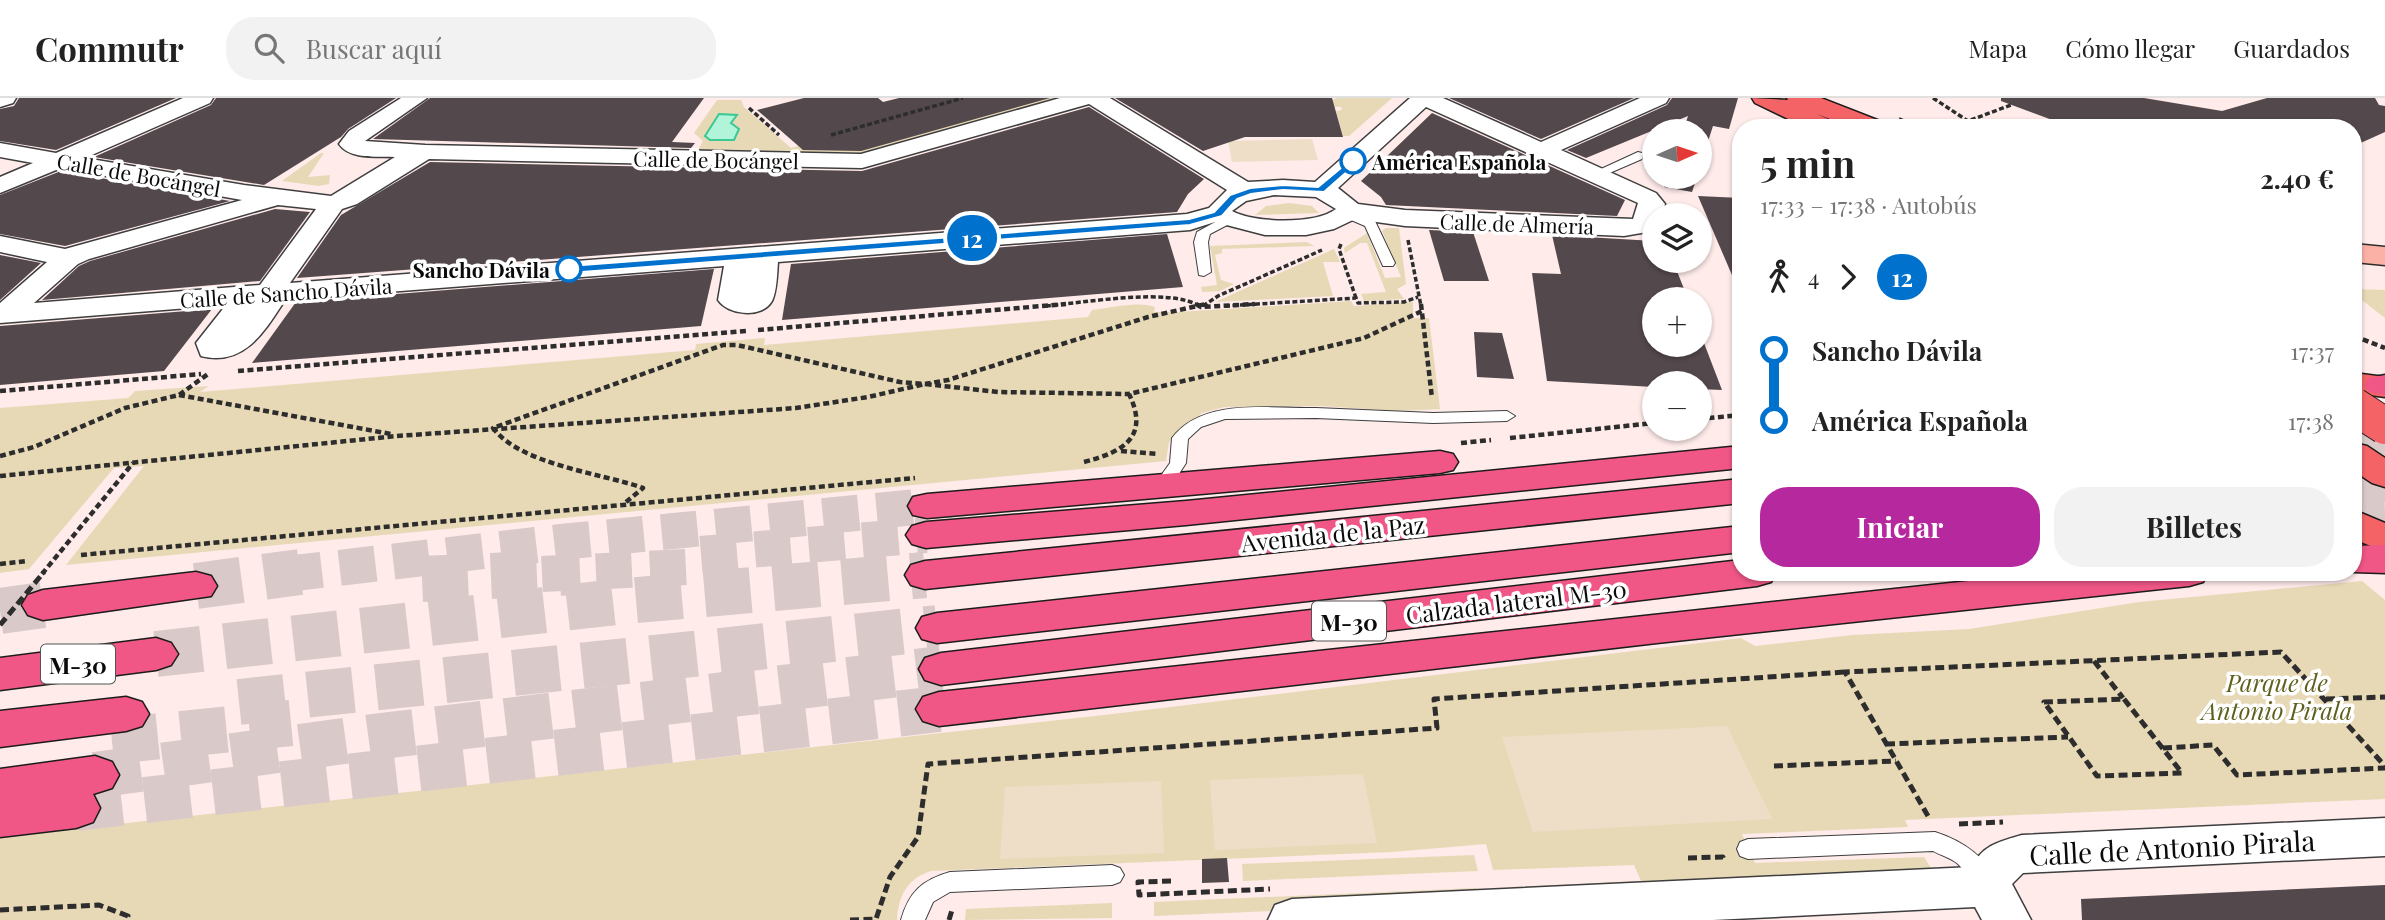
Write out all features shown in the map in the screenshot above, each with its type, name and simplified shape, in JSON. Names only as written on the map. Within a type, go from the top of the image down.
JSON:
[{"type":"highway","points":[[926,529],[1167,469],[1587,450],[1732,433]]},
{"type":"highway","points":[[926,529],[1186,513],[1732,458]]},
{"type":"highway","name":"Avenida de la Paz","points":[[926,529],[1210,545],[1732,492]]},
{"type":"highway","name":"Avenida de la Paz","points":[[937,628],[1732,540]]},
{"type":"highway","name":"Calzada lateral M-30","points":[[1732,575],[940,689],[1657,628],[2104,581]]},
{"type":"highway","points":[[43,605],[196,586]]},
{"type":"highway","name":"M-30","points":[[0,674],[156,654]]},
{"type":"highway","name":"M-30","points":[[0,729],[102,760]]},
{"type":"highway","points":[[0,756],[102,760]]},
{"type":"highway","points":[[0,788],[102,760]]},
{"type":"highway","points":[[0,817],[102,760]]},
{"type":"main road","points":[[1764,98],[1808,119]]},
{"type":"main road","points":[[1799,98],[1853,119]]},
{"type":"main road","points":[[2372,389],[2385,426]]},
{"type":"main road","points":[[2362,459],[2385,475]]},
{"type":"street","points":[[0,100],[5,98]]},
{"type":"street","points":[[0,186],[202,98]]},
{"type":"street","name":"Calle de Bocángel","points":[[416,98],[357,136],[351,144],[425,152],[862,161],[1084,98]]},
{"type":"street","points":[[1095,98],[1238,187],[1250,191]]},
{"type":"street","points":[[1321,190],[1424,98],[1594,175]]},
{"type":"street","points":[[1542,150],[1658,98]]},
{"type":"street","name":"Calle de Bocángel","points":[[0,150],[278,198],[333,204]]},
{"type":"street","points":[[225,365],[271,300],[261,294],[333,204],[348,199],[409,159],[425,152]]},
{"type":"street","name":"Calle de Almería","points":[[1350,213],[1395,218],[1637,227],[1644,225],[1652,204],[1638,194],[1594,175]]},
{"type":"street","points":[[1283,187],[1321,190],[1338,197],[1350,213],[1336,221],[1290,227],[1254,227],[1222,217],[1221,207],[1233,197],[1250,191],[1283,187]]},
{"type":"street","points":[[3,314],[68,258],[100,246],[278,198]]},
{"type":"street","name":"Calle de Sancho Dávila","points":[[3,314],[1190,222],[1222,217]]},
{"type":"street","points":[[0,244],[68,258]]},
{"type":"street","points":[[2362,254],[2385,256]]},
{"type":"street","points":[[2362,269],[2385,270]]},
{"type":"street","name":"Calle de Antonio Pirala","points":[[1997,903],[1991,869],[2001,860],[2022,854],[2371,837]]},
{"type":"street","points":[[1292,920],[1997,903]]},
{"type":"lane","points":[[1594,175],[1638,156]]},
{"type":"lane","points":[[1350,213],[1370,224],[1388,263]]},
{"type":"lane","points":[[1204,272],[1201,242],[1204,232],[1222,217]]},
{"type":"lane","points":[[1167,469],[1176,472],[1181,457],[1180,438],[1195,424],[1223,414],[1433,418],[1507,416]]},
{"type":"lane","points":[[1748,849],[1935,841],[1965,856],[1997,903]]},
{"type":"lane","points":[[913,920],[917,903],[931,887],[950,882],[1112,875]]},
{"type":"path","points":[[831,135],[962,98]]},
{"type":"path","points":[[1933,98],[1965,119]]},
{"type":"path","points":[[1973,119],[2011,105]]},
{"type":"path","points":[[749,108],[783,139]]},
{"type":"path","points":[[1406,228],[1422,311],[1432,397]]},
{"type":"path","points":[[1343,240],[1339,249],[1358,303],[1404,302],[1418,297]]},
{"type":"path","points":[[1201,307],[1218,296],[1333,245]]},
{"type":"path","points":[[0,456],[34,447],[125,408],[179,395],[225,365],[726,333],[1159,296],[1189,299],[1201,307]]},
{"type":"path","points":[[0,476],[397,436],[796,408],[868,397],[948,380],[1167,312],[1201,307],[1356,299]]},
{"type":"path","points":[[493,428],[723,345],[737,345],[900,382],[937,387],[998,392],[1129,394],[1157,390],[1249,364],[1328,348],[1385,330],[1422,311]]},
{"type":"path","points":[[723,345],[726,333]]},
{"type":"path","points":[[2362,339],[2385,348]]},
{"type":"path","points":[[0,391],[208,374],[225,365]]},
{"type":"path","points":[[1083,463],[1120,451],[1133,436],[1138,421],[1136,406],[1129,394]]},
{"type":"path","points":[[179,395],[397,436]]},
{"type":"path","points":[[1712,418],[1732,416]]},
{"type":"path","points":[[493,428],[495,434],[503,440],[525,451],[643,488],[625,503]]},
{"type":"path","points":[[1120,451],[1167,469]]},
{"type":"path","points":[[0,625],[133,463]]},
{"type":"path","points":[[81,555],[625,503],[926,529]]},
{"type":"path","points":[[0,564],[27,561]]},
{"type":"path","points":[[850,920],[876,919],[890,877],[918,837],[928,764],[1437,728],[1434,699],[1845,672],[2281,652],[2385,767]]},
{"type":"path","points":[[2094,660],[2182,773],[2097,776],[2044,702],[2124,699]]},
{"type":"path","points":[[1845,672],[1933,825]]},
{"type":"path","points":[[2325,699],[2385,697]]},
{"type":"path","points":[[1886,744],[2069,737]]},
{"type":"path","points":[[2162,748],[2213,745],[2237,775],[2385,767]]},
{"type":"path","points":[[1774,766],[1896,761]]},
{"type":"path","points":[[1947,825],[2015,822]]},
{"type":"path","points":[[1688,858],[1723,857]]},
{"type":"path","points":[[1138,883],[1171,881]]},
{"type":"path","points":[[0,910],[99,905],[128,916],[126,920]]},
{"type":"green space","points":[[972,98],[1058,98],[866,153],[698,150],[703,141],[694,133],[717,100],[741,100],[744,107],[791,148]]},
{"type":"green space","points":[[1392,98],[1349,136],[1343,136],[1336,111],[1342,110],[1341,107],[1334,107],[1331,100]]},
{"type":"green space","points":[[324,153],[308,177],[330,175],[329,184],[319,186],[282,181]]},
{"type":"green space","points":[[1289,203],[1312,206],[1319,213],[1255,215],[1266,206]]},
{"type":"green space","points":[[1386,228],[1399,228],[1406,284],[1397,289],[1404,299],[1364,301],[1361,294],[1386,292],[1367,243],[1360,243],[1345,253],[1344,248],[1367,233],[1385,278],[1401,277],[1382,231]]},
{"type":"green space","points":[[1307,242],[1314,246],[1222,249],[1222,253],[1215,255],[1221,280],[1234,284],[1220,291],[1202,292],[1201,287],[1217,285],[1210,246]]},
{"type":"green space","points":[[1334,249],[1340,262],[1323,262],[1333,296],[1215,302]]},
{"type":"green space","points":[[2362,289],[2385,290],[2385,318],[2362,300]]},
{"type":"green space","points":[[1351,301],[1354,306],[1413,302],[1413,318],[1429,318],[1440,409],[1398,411],[1321,406],[1224,407],[1202,413],[1174,435],[1169,442],[1166,461],[66,565],[144,466],[114,468],[29,569],[0,573],[0,408],[128,398],[135,391],[209,386],[200,392],[695,350],[696,344],[765,338],[764,345],[1088,317],[1092,310],[1132,305],[1155,307],[1154,312],[1178,312]]},
{"type":"green space","name":"Parque de Antonio Pirala","points":[[2362,581],[2385,600],[2385,799],[1905,820],[1908,827],[1742,834],[1755,863],[1924,857],[1939,881],[1752,889],[1746,877],[1715,878],[1719,890],[1514,899],[1511,887],[1641,881],[1634,865],[1493,870],[1486,844],[1392,852],[931,871],[910,883],[902,896],[897,920],[0,920],[0,837],[1104,715],[1741,638],[1755,646],[1852,635],[1969,629],[2139,602]]},
{"type":"green space","points":[[1474,855],[1478,871],[1243,881],[1242,864]]},
{"type":"green space","points":[[1476,888],[1479,902],[1154,916],[1154,902]]},
{"type":"green space","points":[[1112,903],[1112,918],[965,920],[966,909]]},
{"type":"shaded area","points":[[719,114],[737,115],[731,123],[739,129],[734,140],[710,140],[705,136]]},
{"type":"shaded area","points":[[1312,139],[1318,160],[1232,162],[1228,141]]},
{"type":"shaded area","points":[[1727,726],[1772,819],[1533,832],[1502,737]]},
{"type":"shaded area","points":[[1363,774],[1377,843],[1215,850],[1210,780]]},
{"type":"shaded area","points":[[1161,781],[1164,853],[1000,859],[1005,787]]},
{"type":"building","points":[[19,98],[176,98],[56,150],[0,141],[0,109],[14,106]]},
{"type":"building","points":[[216,98],[396,98],[348,129],[341,137],[264,185],[94,157],[211,105]]},
{"type":"building","points":[[430,98],[704,98],[672,142],[695,143],[691,148],[373,139]]},
{"type":"building","points":[[804,98],[878,98],[883,102],[899,98],[1050,98],[861,151],[803,150],[757,110]]},
{"type":"building","points":[[1115,98],[1332,98],[1343,137],[1245,137],[1203,151]]},
{"type":"building","points":[[1449,98],[1634,98],[1541,139]]},
{"type":"building","points":[[1672,98],[1738,98],[1729,129],[1713,126],[1712,129],[1712,119],[1687,119],[1688,116],[1681,119],[1642,119],[1642,135],[1586,158],[1567,150],[1667,105]]},
{"type":"building","points":[[2001,98],[2144,98],[2222,111],[2267,98],[2375,98],[2379,105],[2385,106],[2385,132],[2362,142],[2362,119],[2050,119],[2001,101]]},
{"type":"building","points":[[1089,107],[1204,179],[1188,194],[1177,212],[297,278],[341,215],[430,162],[862,171]]},
{"type":"building","points":[[1432,113],[1625,200],[1617,216],[1386,205],[1381,197],[1361,181]]},
{"type":"building","points":[[61,171],[230,201],[65,246],[0,234],[0,195]]},
{"type":"building","points":[[1698,196],[1732,198],[1732,275],[1712,229],[1712,203],[1701,203]]},
{"type":"building","points":[[275,209],[310,212],[260,281],[42,300],[79,266],[90,261]]},
{"type":"building","points":[[1429,230],[1473,232],[1489,281],[1444,281]]},
{"type":"building","points":[[1167,234],[1183,287],[782,320],[791,264]]},
{"type":"building","points":[[1552,235],[1642,240],[1642,273],[1678,273],[1683,287],[1642,287],[1642,357],[1709,357],[1722,390],[1712,390],[1712,371],[1642,371],[1642,386],[1547,381],[1532,273],[1561,274]]},
{"type":"building","points":[[0,255],[41,263],[0,300]]},
{"type":"building","points":[[714,269],[701,326],[252,363],[296,302]]},
{"type":"building","points":[[212,309],[164,371],[0,385],[0,326]]},
{"type":"building","points":[[1474,332],[1502,333],[1514,379],[1477,377]]},
{"type":"building","points":[[1227,858],[1229,882],[1202,883],[1202,859]]},
{"type":"building","points":[[2385,885],[2385,920],[2082,920],[2081,899]]},
{"type":"tunnel","points":[[2362,443],[2385,442]]},
{"type":"tunnel","points":[[2362,485],[2385,484]]},
{"type":"tunnel","points":[[286,574],[561,542],[927,506]]},
{"type":"tunnel","points":[[2362,515],[2385,514]]},
{"type":"tunnel","points":[[701,554],[926,535]]},
{"type":"tunnel","points":[[542,574],[729,565]]},
{"type":"tunnel","points":[[196,586],[300,572]]},
{"type":"tunnel","points":[[422,579],[580,572]]},
{"type":"tunnel","points":[[156,654],[625,601],[925,575]]},
{"type":"tunnel","points":[[0,611],[43,605]]},
{"type":"tunnel","points":[[239,702],[937,628]]},
{"type":"tunnel","points":[[95,775],[373,737],[941,669]]},
{"type":"tunnel","points":[[76,808],[939,709]]},
{"type":"tunnel","points":[[112,741],[291,723]]},
{"type":"bus line","name":"12","points":[[569,269],[1190,222],[1218,214],[1221,207],[1233,197],[1250,191],[1283,187],[1321,190],[1353,161]]},
{"type":"place","name":"América Española","points":[[1353,161]]},
{"type":"place","name":"Sancho Dávila","points":[[569,269]]}]
